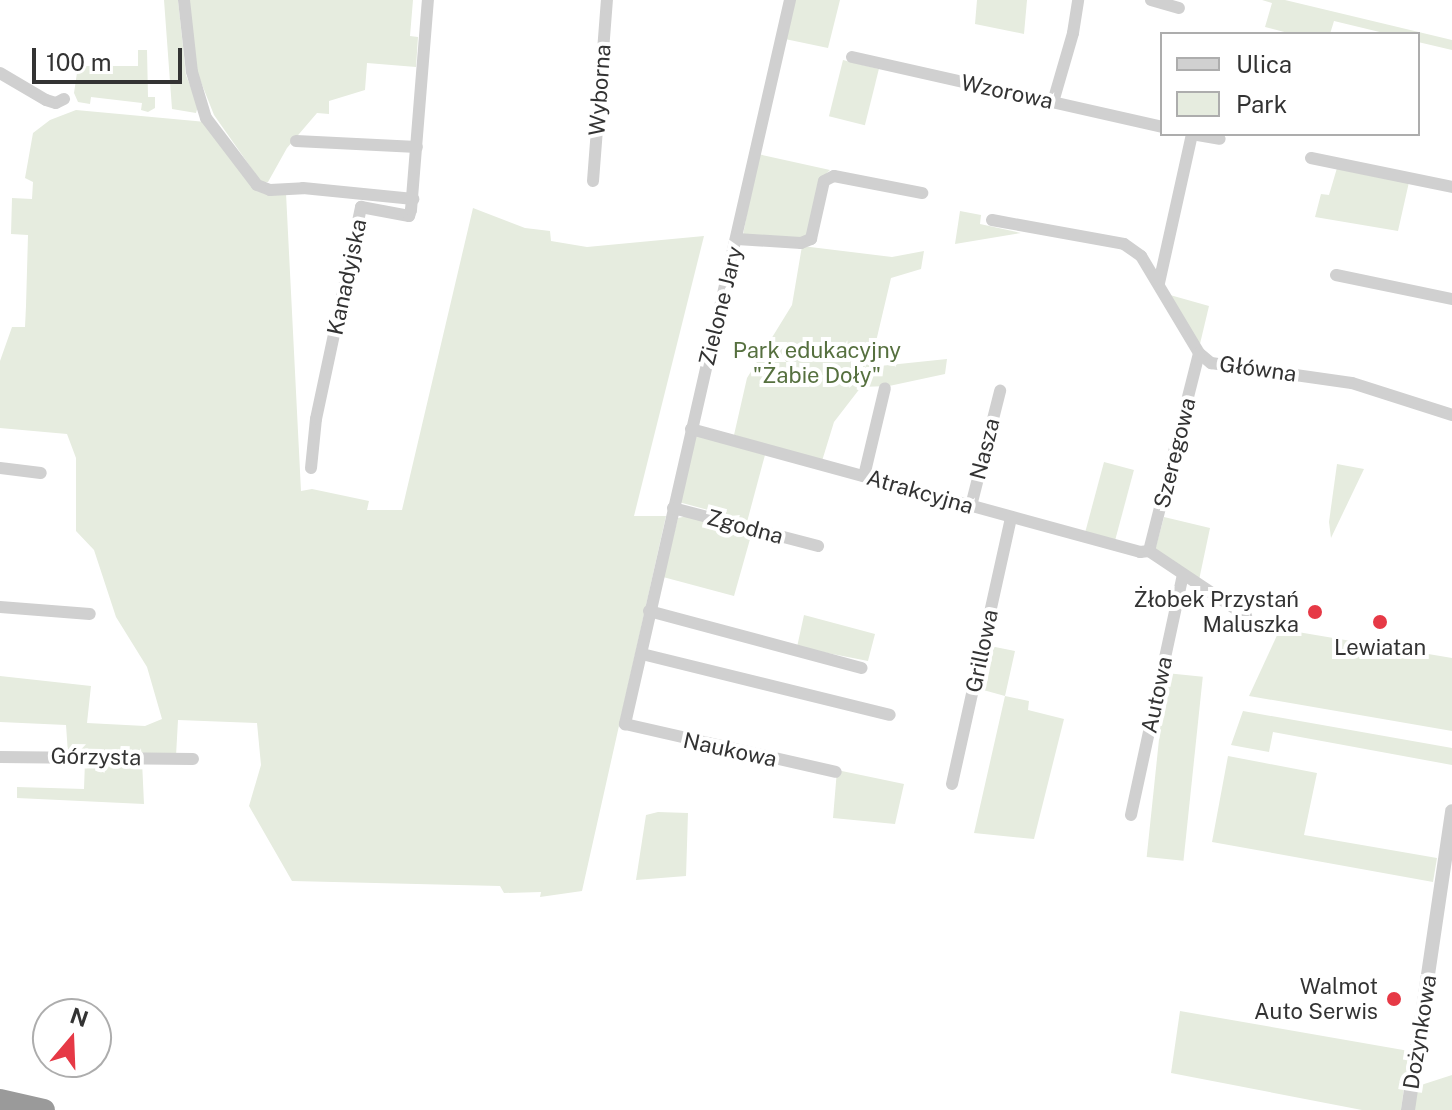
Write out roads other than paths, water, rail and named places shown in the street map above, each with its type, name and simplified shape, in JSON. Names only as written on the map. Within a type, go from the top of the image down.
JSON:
[{"type":"highway","points":[[0,1100],[44,1110]]},
{"type":"street","points":[[184,0],[192,72],[206,118],[263,188],[303,188],[413,199],[428,0]]},
{"type":"street","name":"Wyborna","points":[[593,181],[607,0]]},
{"type":"street","name":"Zielone Jary","points":[[625,724],[790,0]]},
{"type":"street","points":[[1053,102],[1073,33],[1078,0]]},
{"type":"street","points":[[1151,0],[1179,8]]},
{"type":"street","name":"Wzorowa","points":[[852,57],[1160,127]]},
{"type":"street","points":[[0,73],[51,103],[64,99]]},
{"type":"street","points":[[1159,283],[1192,136]]},
{"type":"street","points":[[1203,136],[1220,139]]},
{"type":"street","points":[[296,141],[417,147]]},
{"type":"street","points":[[1311,158],[1452,187]]},
{"type":"street","points":[[737,239],[801,243],[811,239],[824,181],[834,176],[922,193]]},
{"type":"street","name":"Kanadyjska","points":[[311,468],[316,419],[361,207],[409,216],[413,199]]},
{"type":"street","name":"Główna","points":[[992,220],[1124,244],[1141,256],[1199,353],[1211,363],[1352,383],[1452,415]]},
{"type":"street","points":[[1336,275],[1452,299]]},
{"type":"street","name":"Szeregowa","points":[[1149,551],[1199,353]]},
{"type":"street","points":[[864,476],[885,388]]},
{"type":"street","name":"Nasza","points":[[971,506],[1000,391]]},
{"type":"street","name":"Atrakcyjna","points":[[691,429],[1140,552],[1149,551]]},
{"type":"street","points":[[0,468],[41,473]]},
{"type":"street","name":"Zgodna","points":[[673,508],[818,546]]},
{"type":"street","name":"Grillowa","points":[[952,784],[1011,517]]},
{"type":"street","points":[[1149,551],[1246,616]]},
{"type":"street","name":"Autowa","points":[[1131,815],[1183,575]]},
{"type":"street","points":[[0,607],[90,614]]},
{"type":"street","points":[[649,611],[862,668]]},
{"type":"street","points":[[642,654],[890,715]]},
{"type":"street","name":"Naukowa","points":[[625,724],[836,772]]},
{"type":"street","name":"Górzysta","points":[[0,757],[193,759]]},
{"type":"street","name":"Dożynkowa","points":[[1408,1110],[1452,811]]},
{"type":"place","name":"Żłobek Przystań Maluszka","points":[[1315,612]]},
{"type":"place","name":"Lewiatan","points":[[1380,622]]},
{"type":"place","name":"Walmot Auto Serwis","points":[[1394,999]]},
{"type":"park label","name":"Park edukacyjny \"Żabie Doły\"","points":[[817,362]]}]
